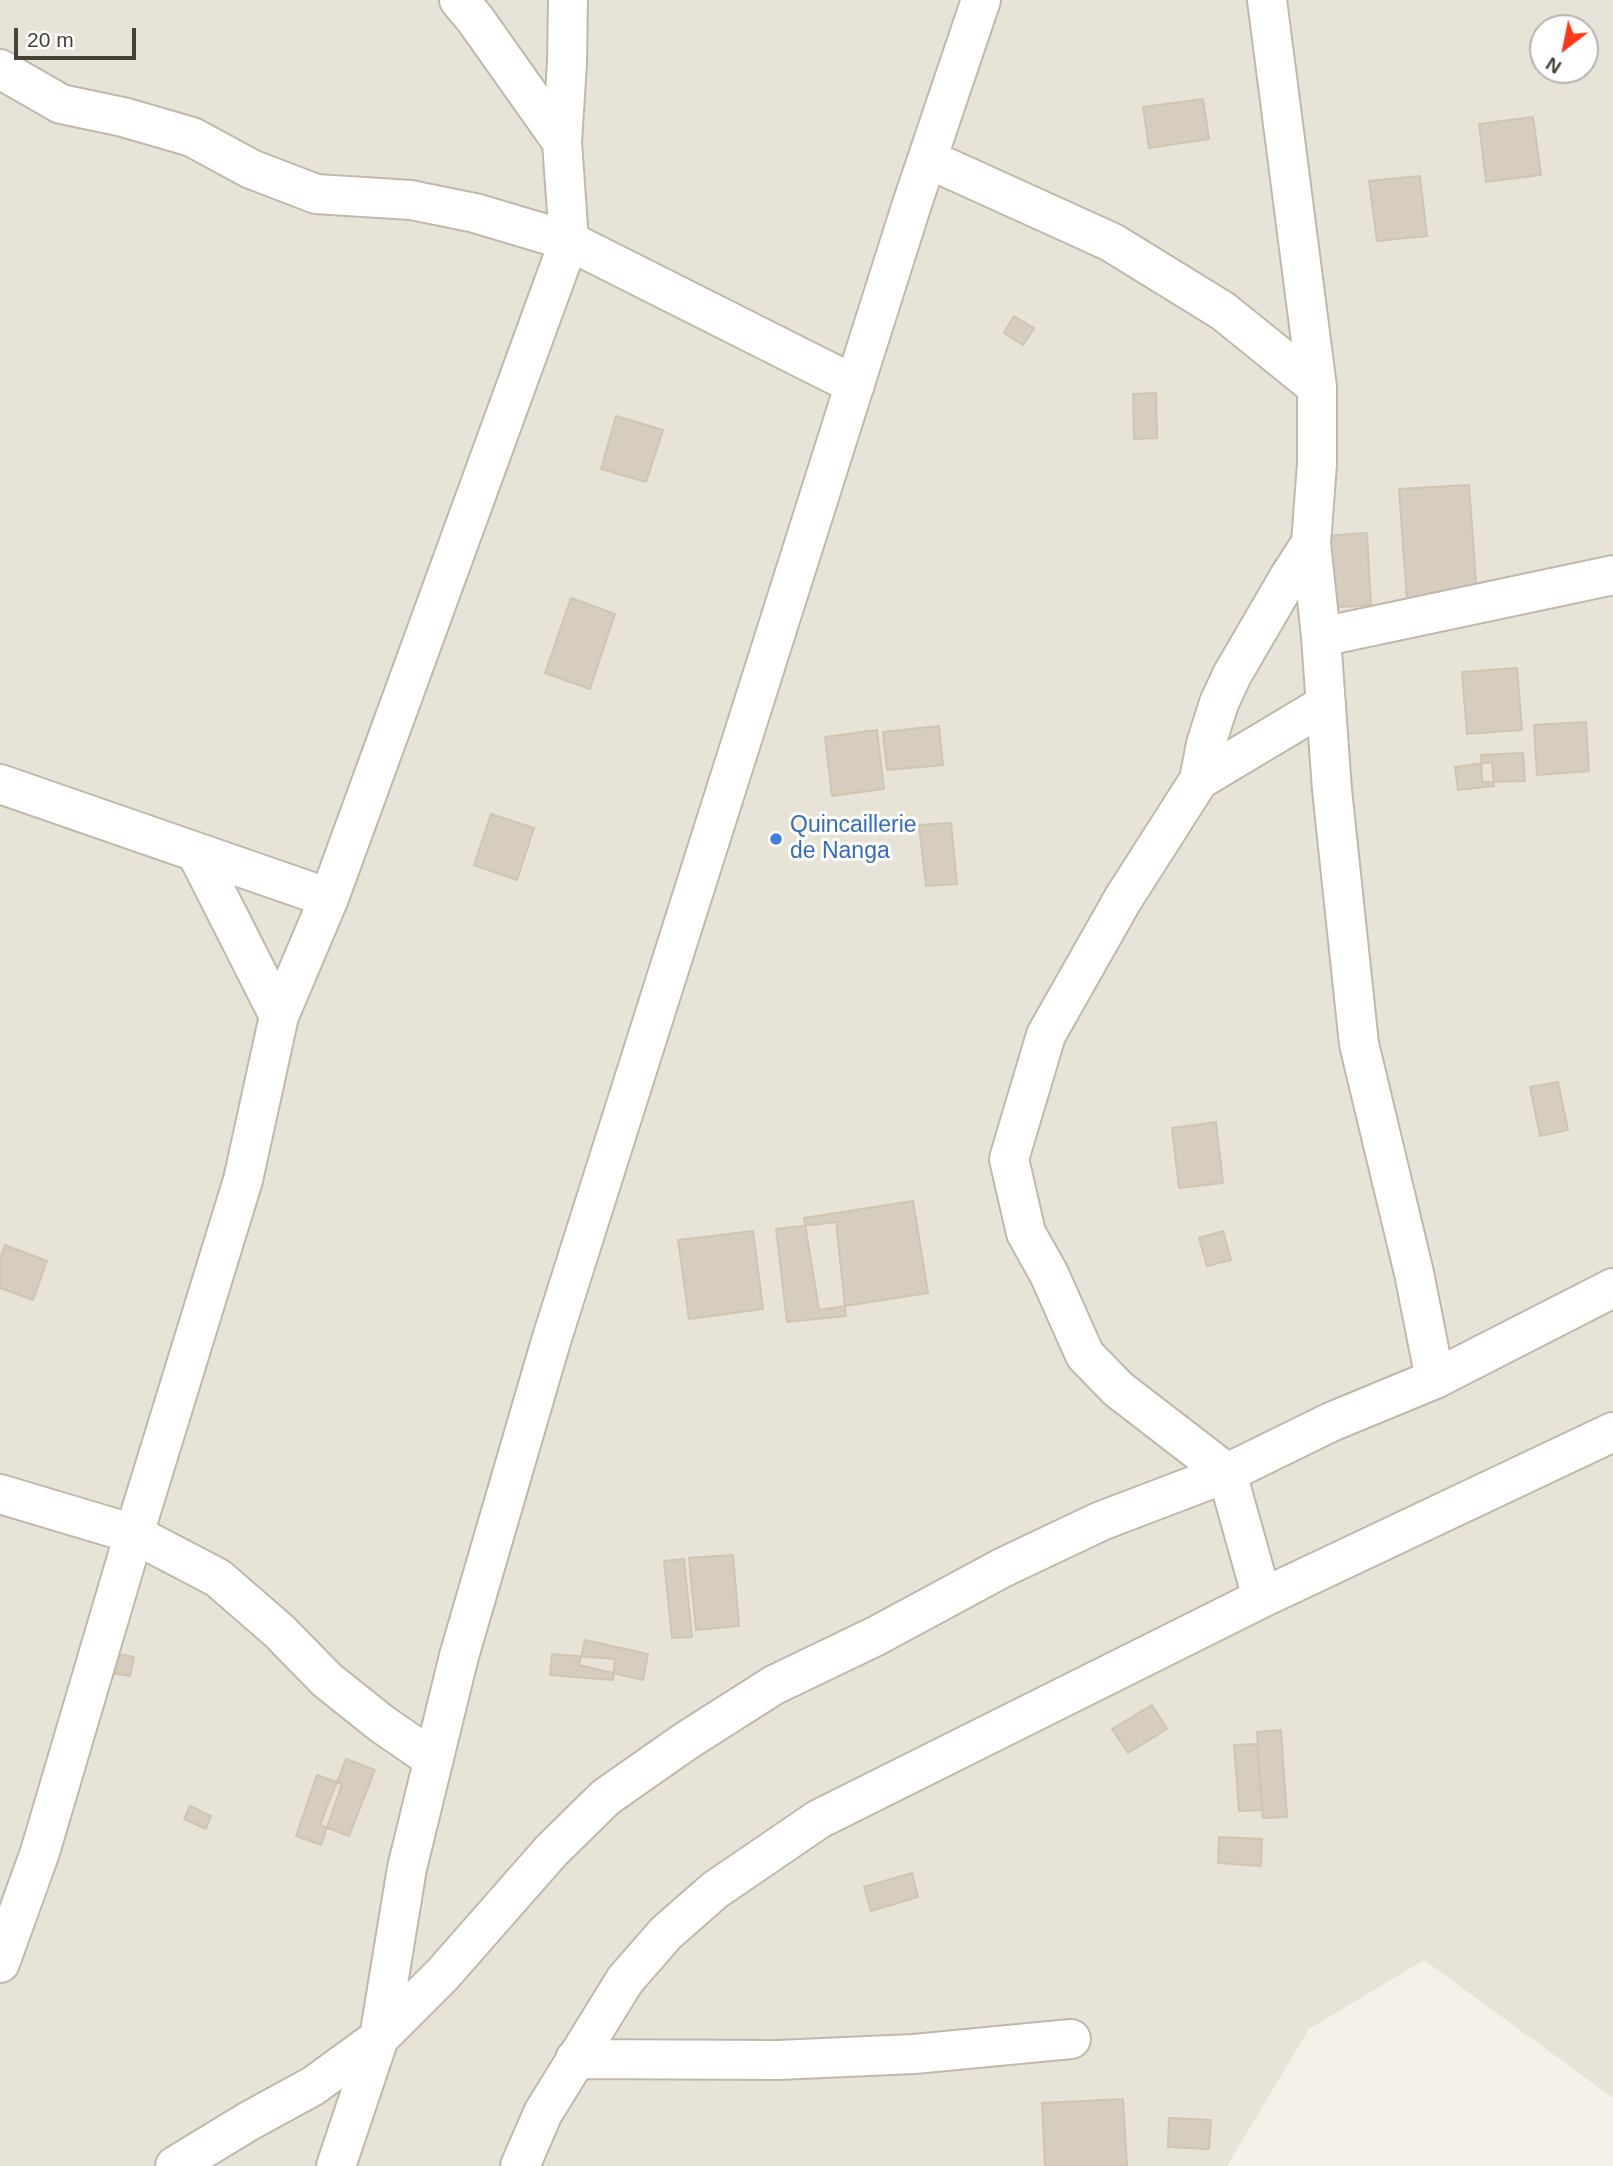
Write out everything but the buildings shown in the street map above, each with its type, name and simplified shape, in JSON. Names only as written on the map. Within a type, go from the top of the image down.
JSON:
[{"type":"street","points":[[459,0],[562,142]]},
{"type":"street","points":[[0,1963],[40,1852],[243,1180],[279,1016],[330,898],[569,242],[562,142],[568,0]]},
{"type":"street","points":[[336,2166],[379,2038],[407,1868],[459,1656],[551,1341],[908,217],[981,0]]},
{"type":"street","points":[[1267,0],[1317,387],[1317,464],[1311,543],[1332,790],[1359,1044],[1414,1273],[1435,1379]]},
{"type":"street","points":[[0,69],[61,104],[123,117],[192,137],[251,169],[316,194],[411,200],[475,213],[569,242],[855,385]]},
{"type":"street","points":[[928,159],[1111,242],[1223,311],[1317,387]]},
{"type":"street","points":[[1262,1598],[1227,1473],[1118,1389],[1085,1355],[1049,1274],[1026,1234],[1009,1160],[1046,1035],[1123,899],[1199,780],[1206,744],[1219,703],[1232,675],[1311,543]]},
{"type":"street","points":[[1321,637],[1613,575]]},
{"type":"street","points":[[1199,780],[1326,704]]},
{"type":"street","points":[[0,785],[330,898]]},
{"type":"street","points":[[196,852],[279,1016]]},
{"type":"street","points":[[175,2166],[313,2086],[379,2038],[443,1974],[551,1851],[606,1797],[686,1741],[774,1685],[876,1636],[1002,1568],[1101,1521],[1227,1473],[1331,1422],[1435,1379],[1613,1288]]},
{"type":"street","points":[[520,2166],[543,2113],[625,1980],[666,1933],[715,1890],[819,1819],[1262,1598],[1613,1432]]},
{"type":"street","points":[[0,1494],[134,1534],[218,1578],[278,1631],[327,1680],[382,1724],[433,1759]]},
{"type":"street","points":[[575,2059],[778,2060],[914,2054],[1071,2039]]},
{"type":"shaded area","points":[[0,0],[1613,0],[1613,2098],[1424,1960],[1309,2029],[1227,2166],[0,2166]]},
{"type":"place","name":"Quincaillerie de Nanga","points":[[776,839]]}]
